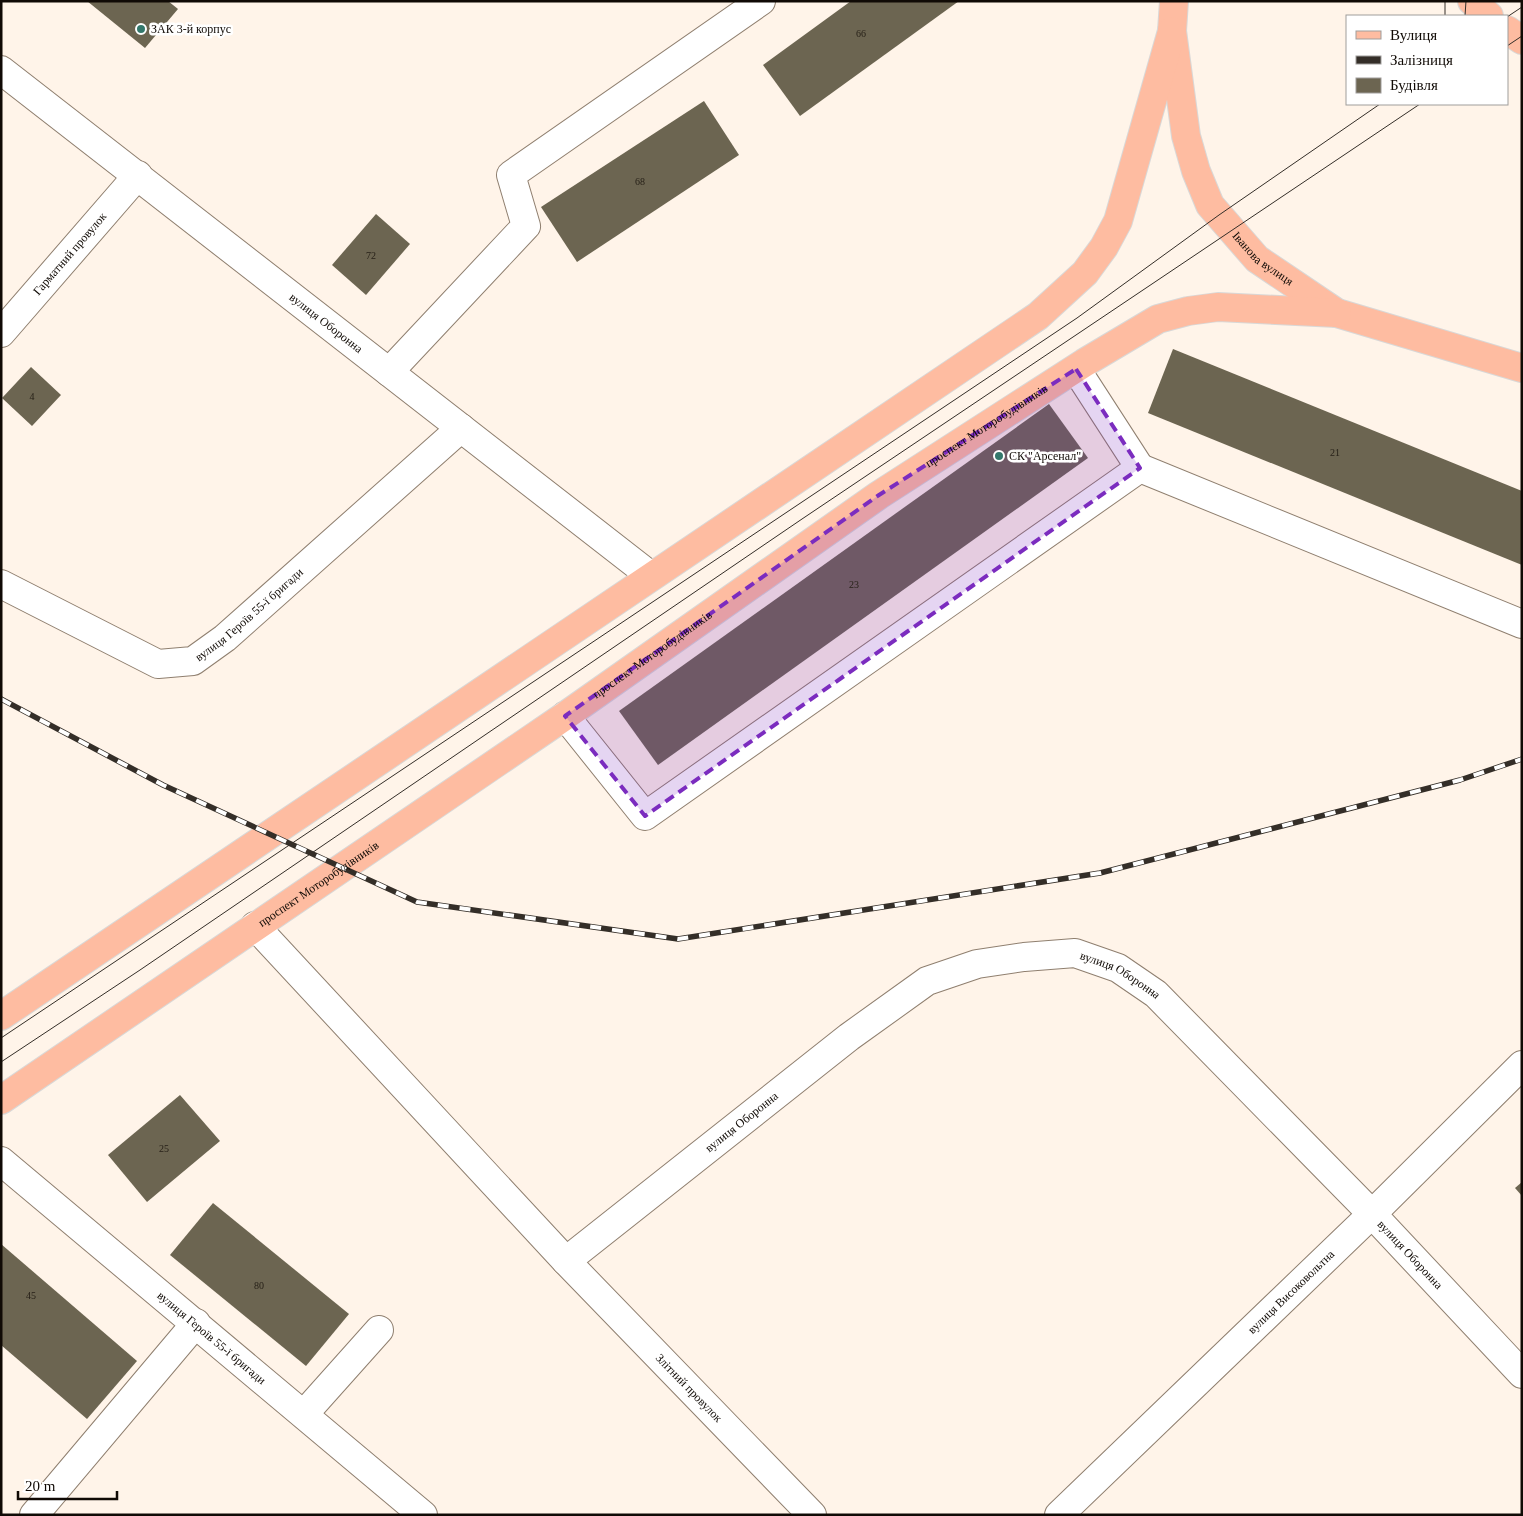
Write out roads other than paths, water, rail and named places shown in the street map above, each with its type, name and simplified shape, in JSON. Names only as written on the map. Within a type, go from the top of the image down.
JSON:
[{"type":"main road","name":"Іванова вулиця","points":[[1174,1],[1172,30],[1186,136],[1196,171],[1210,205],[1258,258],[1337,313],[1522,368]]},
{"type":"main road","points":[[1472,1],[1488,15]]},
{"type":"main road","points":[[1,1016],[1038,316],[1085,273],[1104,246],[1118,221],[1172,30]]},
{"type":"main road","points":[[1508,31],[1522,40]]},
{"type":"main road","name":"проспект Моторобудівників","points":[[1,1100],[565,716],[879,495],[1158,319],[1188,311],[1218,307],[1337,313]]},
{"type":"street","points":[[389,372],[526,226],[510,175],[761,1]]},
{"type":"street","name":"вулиця Оборонна","points":[[1,70],[651,576]]},
{"type":"street","name":"Гарматний провулок","points":[[1,333],[138,176]]},
{"type":"street","points":[[1076,369],[1140,468],[1522,624]]},
{"type":"street","name":"вулиця Героїв 55-ї бригади","points":[[1,584],[158,664],[193,661],[225,638],[461,428]]},
{"type":"street","points":[[565,716],[645,816],[1140,468]]},
{"type":"street","name":"Злітний провулок","points":[[255,926],[566,1262],[812,1515]]},
{"type":"street","name":"вулиця Оборонна","points":[[566,1262],[849,1037],[927,981],[977,964],[1024,957],[1075,953],[1118,968],[1156,994],[1372,1214],[1522,1374]]},
{"type":"street","name":"вулиця Високовольтна","points":[[1059,1515],[1372,1214],[1522,1065]]},
{"type":"street","name":"вулиця Героїв 55-ї бригади","points":[[1,1161],[423,1515]]},
{"type":"street","points":[[34,1515],[196,1323]]},
{"type":"street","points":[[304,1414],[379,1330]]},
{"type":"tram line","points":[[1445,1],[1445,15]]},
{"type":"tram line","points":[[1465,15],[1466,1]]},
{"type":"tram line","points":[[1508,16],[1522,7]]},
{"type":"tram line","points":[[1508,45],[1522,36]]},
{"type":"tram line","points":[[1,1038],[1077,318],[1219,215],[1379,105]]},
{"type":"tram line","points":[[1,1062],[140,970],[802,519],[1419,105]]},
{"type":"railway","points":[[1,699],[163,785],[417,902],[678,939],[1100,873],[1460,780],[1522,759]]},
{"type":"place","name":"ЗАК 3-й корпус","points":[[141,29]]},
{"type":"place","name":"СК \"Арсенал\"","points":[[999,456]]}]
